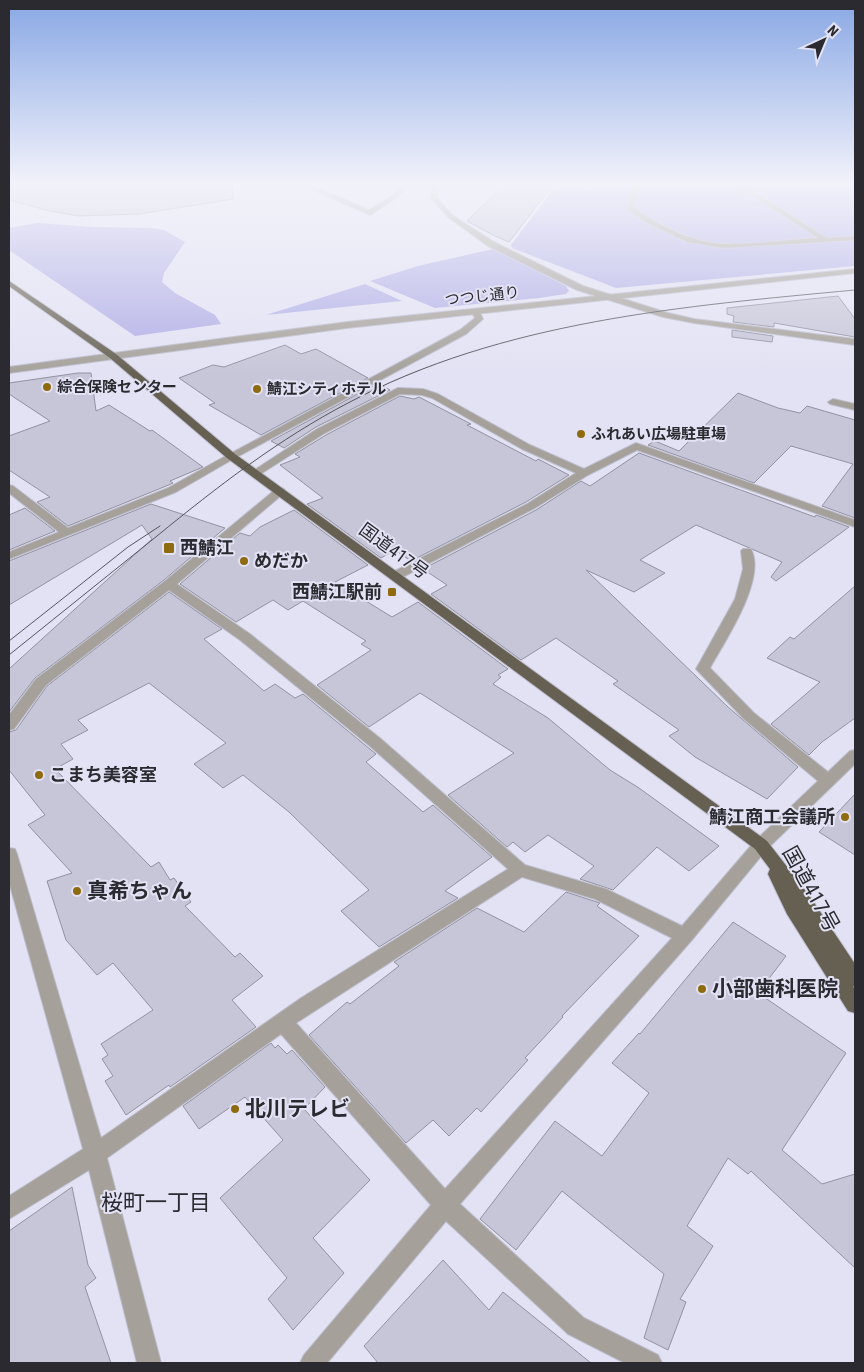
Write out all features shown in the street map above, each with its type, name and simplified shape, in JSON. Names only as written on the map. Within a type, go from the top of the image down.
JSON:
[{"type":"highway","name":"国道417号","points":[[9,282],[112,356],[255,474],[761,844],[803,900],[855,979]]},
{"type":"highway","name":"国道417号","points":[[761,844],[792,909],[855,1005]]},
{"type":"street","points":[[495,246],[580,288],[629,302],[666,316],[694,322],[855,342]]},
{"type":"street","name":"つつじ通り","points":[[9,370],[348,324],[855,271]]},
{"type":"street","points":[[9,556],[172,490],[231,456],[463,332],[479,319],[475,311]]},
{"type":"street","points":[[255,474],[321,431],[398,391],[410,390],[435,396],[526,447],[584,474]]},
{"type":"street","points":[[833,402],[855,406]]},
{"type":"street","points":[[395,576],[514,515],[636,446],[855,524]]},
{"type":"street","points":[[9,488],[66,532]]},
{"type":"street","points":[[9,725],[41,682],[169,584],[280,491]]},
{"type":"street","points":[[747,551],[749,569],[741,600],[703,669],[749,716],[827,780]]},
{"type":"street","points":[[169,584],[246,638],[368,737],[520,870],[600,894],[685,936]]},
{"type":"street","points":[[312,1363],[445,1205],[685,936],[761,844],[855,755]]},
{"type":"street","points":[[9,854],[95,1154],[149,1363]]},
{"type":"street","points":[[9,1208],[95,1154],[308,1004],[520,870]]},
{"type":"street","points":[[282,1023],[445,1205],[576,1326],[650,1363]]},
{"type":"shaded area","points":[[9,246],[182,246],[164,273],[162,282],[175,293],[215,315],[221,324],[135,336],[9,250]]},
{"type":"shaded area","points":[[511,246],[855,246],[855,266],[616,288],[512,248]]},
{"type":"shaded area","points":[[493,249],[566,286],[569,291],[566,294],[539,298],[435,308],[370,281],[418,266]]},
{"type":"shaded area","points":[[365,284],[402,301],[266,315]]},
{"type":"building","points":[[838,296],[855,319],[855,337],[774,323],[774,327],[733,322],[734,316],[727,314],[727,308]]},
{"type":"building","points":[[732,330],[773,336],[772,342],[732,337]]},
{"type":"building","name":"鯖江シティホテル","points":[[285,345],[301,354],[316,349],[368,378],[261,435],[209,405],[215,403],[179,378],[213,365],[224,367]]},
{"type":"building","points":[[78,373],[91,373],[96,411],[109,405],[150,431],[152,430],[203,467],[170,481],[173,483],[171,484],[68,526],[37,502],[50,497],[9,470],[9,436],[50,421],[9,394],[9,383]]},
{"type":"building","points":[[378,383],[390,390],[316,427],[284,448],[271,441]]},
{"type":"building","points":[[738,393],[778,408],[800,413],[807,406],[855,420],[855,518],[822,506],[853,464],[791,446],[754,483],[648,445],[655,441],[679,451]]},
{"type":"building","points":[[400,396],[414,399],[419,397],[471,424],[467,425],[536,461],[538,459],[569,475],[526,502],[411,561],[395,550],[381,558],[307,504],[323,498],[280,465],[300,457],[295,454],[326,435]]},
{"type":"building","points":[[639,453],[815,517],[816,515],[849,527],[776,581],[771,577],[782,562],[696,525],[640,560],[665,573],[634,592],[586,570],[728,707],[798,767],[767,799],[695,757],[669,736],[679,730],[613,684],[618,681],[556,638],[521,660],[431,594],[447,585],[423,569],[536,510],[581,481],[590,486]]},
{"type":"building","points":[[151,504],[225,528],[164,580],[35,678],[9,712],[9,669],[152,539],[142,525],[9,605],[9,561]]},
{"type":"building","points":[[25,508],[55,531],[9,550],[9,515]]},
{"type":"building","points":[[294,510],[368,565],[335,582],[392,617],[418,602],[508,669],[498,675],[501,677],[493,684],[548,718],[610,770],[639,788],[719,846],[689,871],[657,847],[613,890],[580,879],[594,866],[548,835],[525,852],[513,842],[507,847],[448,795],[514,753],[420,693],[369,727],[317,685],[371,650],[361,644],[366,641],[303,601],[288,610],[273,600],[236,622],[180,584],[240,533],[250,536],[260,527]]},
{"type":"building","points":[[855,586],[855,718],[822,742],[809,755],[771,724],[820,682],[767,658],[790,637],[794,639]]},
{"type":"building","points":[[169,592],[222,629],[204,639],[264,691],[275,684],[295,698],[303,694],[376,754],[366,762],[423,812],[433,805],[492,857],[445,891],[458,898],[379,947],[341,911],[369,890],[289,812],[243,775],[223,788],[194,764],[226,743],[149,683],[78,720],[88,730],[61,744],[73,759],[55,769],[151,867],[159,862],[170,880],[174,878],[191,902],[185,906],[235,957],[240,953],[263,976],[232,1000],[256,1027],[126,1115],[105,1081],[113,1076],[102,1059],[108,1055],[101,1044],[153,1010],[113,963],[97,975],[66,940],[47,881],[72,873],[28,825],[45,815],[9,770],[9,732],[16,730],[47,686]]},
{"type":"building","name":"鯖江商工会議所","points":[[855,794],[855,855],[819,832]]},
{"type":"building","points":[[566,892],[600,903],[597,906],[639,936],[562,1016],[525,1058],[528,1060],[481,1112],[477,1108],[449,1136],[433,1120],[406,1143],[309,1035],[347,1002],[350,1004],[399,966],[394,962],[477,908],[524,932]]},
{"type":"building","points":[[733,922],[786,956],[758,993],[846,1053],[782,1150],[822,1184],[855,1174],[855,1268],[751,1171],[748,1174],[728,1158],[687,1226],[713,1246],[680,1299],[686,1302],[668,1350],[644,1338],[664,1274],[562,1191],[516,1250],[480,1219],[555,1121],[602,1156],[649,1093],[612,1063],[640,1034]]},
{"type":"building","points":[[271,1043],[275,1048],[278,1045],[287,1054],[292,1050],[325,1087],[304,1109],[370,1180],[313,1238],[344,1273],[293,1330],[268,1299],[287,1278],[220,1198],[283,1140],[245,1097],[199,1129],[183,1106]]},
{"type":"building","points":[[72,1187],[88,1265],[96,1278],[85,1287],[111,1363],[9,1363],[9,1231]]},
{"type":"building","points":[[443,1260],[489,1310],[503,1292],[591,1363],[378,1363],[364,1346]]},
{"type":"tram line","points":[[9,655],[180,518],[273,448],[322,417],[407,375],[468,353],[531,335],[595,322],[660,311],[855,290]]},
{"type":"tram line","points":[[9,641],[128,547],[160,526]]},
{"type":"place","name":"綜合保険センター","points":[[47,387]]},
{"type":"place","name":"鯖江シティホテル","points":[[257,389]]},
{"type":"place","name":"ふれあい広場駐車場","points":[[581,434]]},
{"type":"place","name":"西鯖江","points":[[169,548]]},
{"type":"place","name":"めだか","points":[[244,561]]},
{"type":"place","name":"西鯖江駅前","points":[[392,592]]},
{"type":"place","name":"こまち美容室","points":[[39,775]]},
{"type":"place","name":"鯖江商工会議所","points":[[845,817]]},
{"type":"place","name":"真希ちゃん","points":[[77,891]]},
{"type":"place","name":"小部歯科医院","points":[[702,989]]},
{"type":"place","name":"北川テレビ","points":[[235,1109]]},
{"type":"district","name":"桜町一丁目","points":[[156,1202]]}]
